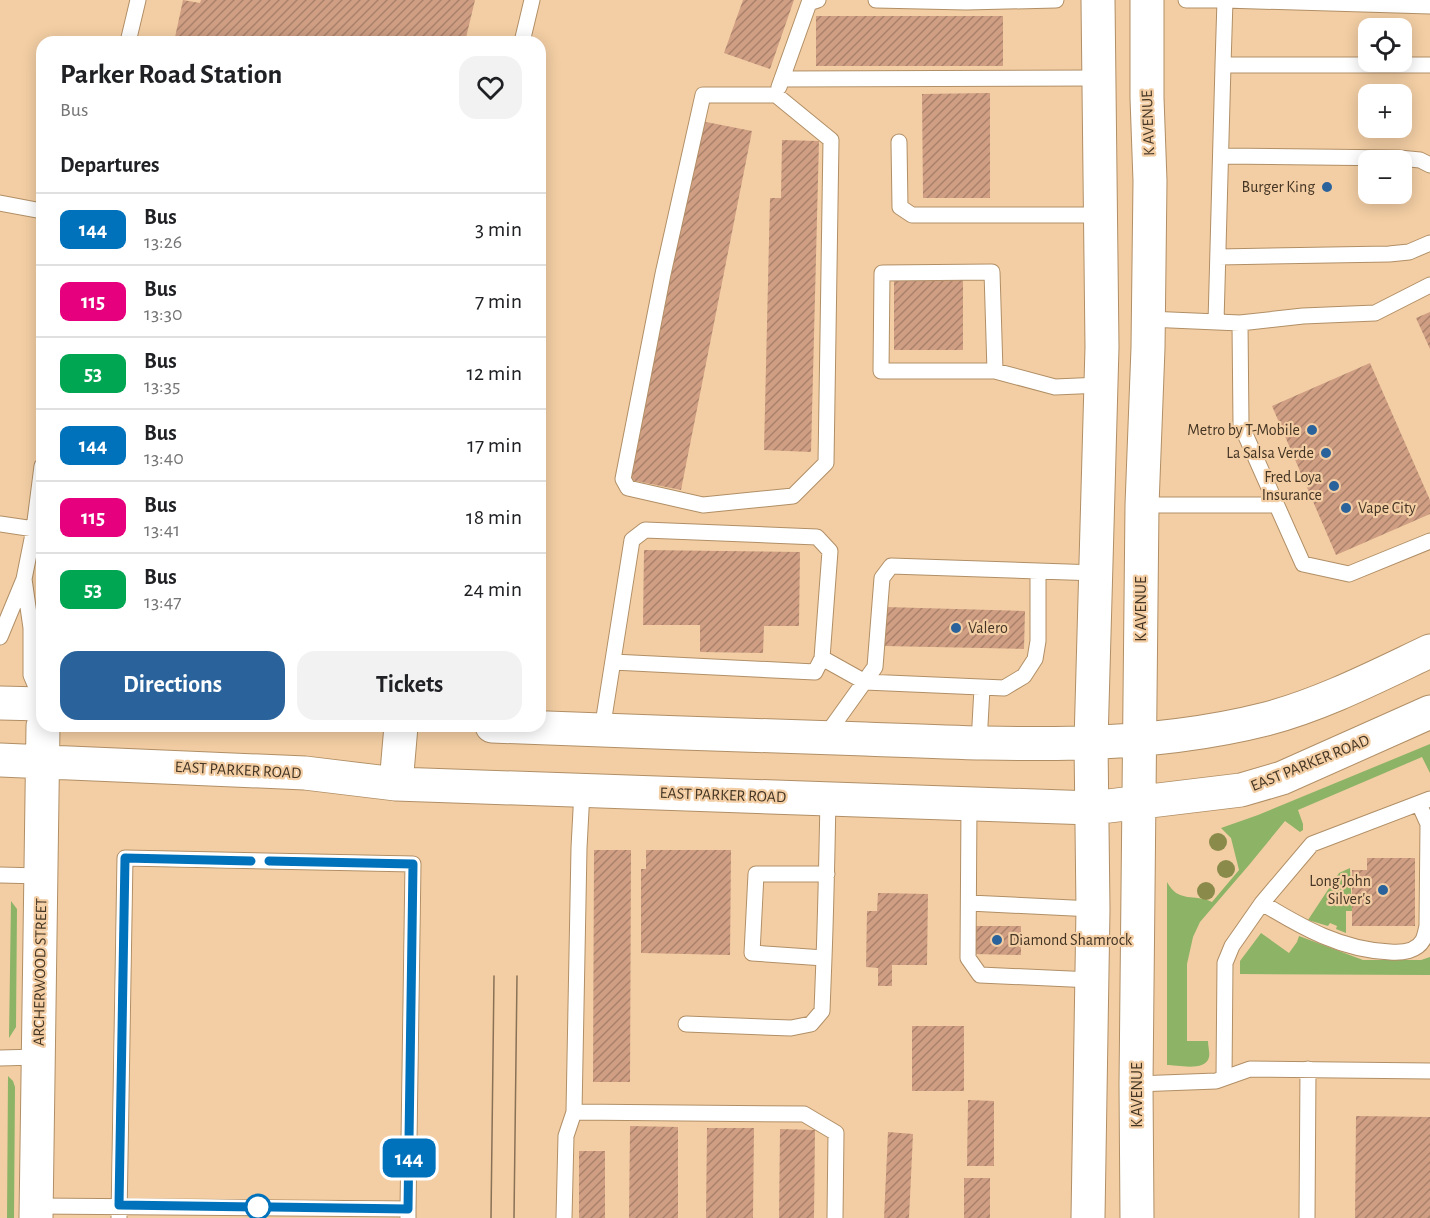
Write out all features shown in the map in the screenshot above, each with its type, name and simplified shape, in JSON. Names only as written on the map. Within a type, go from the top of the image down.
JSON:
[{"type":"main road","points":[[1088,1218],[1093,909],[1092,742],[1101,385],[1098,0]]},
{"type":"main road","name":"K AVENUE","points":[[1137,1218],[1138,803],[1150,181],[1147,0]]},
{"type":"main road","points":[[546,728],[979,743],[1092,742],[1140,738],[1222,729],[1268,718],[1359,685],[1430,651]]},
{"type":"main road","points":[[0,703],[36,703]]},
{"type":"main road","name":"EAST PARKER ROAD","points":[[0,760],[305,773],[396,784],[1092,808],[1241,790],[1282,778],[1430,712]]},
{"type":"main road","name":"ARCHERWOOD STREET","points":[[36,1212],[43,732]]},
{"type":"main road","points":[[396,784],[400,732]]},
{"type":"lane","points":[[129,36],[138,0]]},
{"type":"lane","points":[[523,36],[532,0]]},
{"type":"lane","points":[[776,95],[809,3],[818,0]]},
{"type":"lane","points":[[876,0],[1056,0]]},
{"type":"lane","points":[[1186,0],[1430,6]]},
{"type":"lane","points":[[1216,322],[1225,0]]},
{"type":"lane","points":[[1223,65],[1430,65]]},
{"type":"lane","points":[[782,79],[1098,78]]},
{"type":"lane","points":[[703,95],[776,95],[831,140],[826,463],[793,496],[703,505],[628,488],[623,479],[663,274],[703,95]]},
{"type":"lane","points":[[899,142],[900,207],[912,215],[1100,215]]},
{"type":"lane","points":[[1221,156],[1399,158],[1420,160],[1430,165]]},
{"type":"lane","points":[[0,203],[36,210]]},
{"type":"lane","points":[[1218,257],[1389,254],[1409,252],[1430,243]]},
{"type":"lane","points":[[995,371],[992,272],[882,273],[881,371],[995,371],[1055,387],[1101,385]]},
{"type":"lane","points":[[1148,319],[1240,323],[1303,316],[1375,312],[1430,285]]},
{"type":"lane","points":[[1240,323],[1241,425],[1303,564],[1349,574],[1430,541]]},
{"type":"lane","points":[[1142,505],[1276,505]]},
{"type":"lane","points":[[0,637],[24,579],[36,513]]},
{"type":"lane","points":[[0,524],[34,529]]},
{"type":"lane","points":[[34,529],[36,533]]},
{"type":"lane","points":[[602,730],[632,540],[645,530],[817,537],[830,551],[822,658],[815,672],[613,662]]},
{"type":"lane","points":[[824,738],[875,667],[882,578],[891,566],[1097,573]]},
{"type":"lane","points":[[822,658],[865,682],[1004,688],[1024,676],[1035,659],[1038,641],[1038,571]]},
{"type":"lane","points":[[24,579],[30,620],[30,675],[36,689]]},
{"type":"lane","points":[[979,743],[982,687]]},
{"type":"lane","points":[[564,1218],[566,1136],[574,1112],[582,791]]},
{"type":"lane","points":[[686,1024],[791,1028],[811,1024],[822,1011],[828,799]]},
{"type":"lane","points":[[1224,1078],[1225,963],[1232,946],[1262,903],[1312,844],[1424,801],[1428,824],[1426,926],[1423,939],[1414,949],[1401,953],[1372,952],[1343,944],[1301,926],[1262,903]]},
{"type":"lane","points":[[969,804],[968,958],[980,975],[1092,980]]},
{"type":"lane","points":[[36,1212],[408,1213],[413,864],[125,858],[119,1212]]},
{"type":"lane","points":[[824,958],[752,953],[756,874],[826,874]]},
{"type":"lane","points":[[0,875],[41,876]]},
{"type":"lane","points":[[969,903],[1093,909]]},
{"type":"lane","points":[[0,1058],[38,1057]]},
{"type":"lane","points":[[1136,1084],[1216,1081],[1250,1069],[1430,1071]]},
{"type":"lane","points":[[1307,1218],[1308,1069]]},
{"type":"lane","points":[[574,1112],[804,1114],[836,1133],[835,1218]]},
{"type":"green space","points":[[1430,744],[1430,773],[1422,757],[1298,810],[1303,830],[1300,832],[1285,821],[1200,922],[1193,937],[1187,964],[1187,1041],[1208,1041],[1209,1057],[1203,1065],[1167,1065],[1167,882],[1182,896],[1212,902],[1239,870],[1231,838],[1221,828]]},
{"type":"green space","points":[[1350,868],[1352,911],[1346,911],[1346,933],[1336,929],[1337,926],[1330,923],[1328,926],[1308,920],[1339,873]]},
{"type":"green space","points":[[11,901],[17,909],[16,1027],[9,1038]]},
{"type":"green space","points":[[1261,933],[1289,953],[1299,936],[1363,960],[1421,960],[1430,957],[1430,975],[1240,974],[1240,961]]},
{"type":"green space","points":[[8,1076],[15,1087],[14,1218],[7,1218]]},
{"type":"building","points":[[183,0],[200,3],[201,0],[475,0],[466,36],[175,36]]},
{"type":"building","points":[[743,0],[794,0],[770,69],[724,53]]},
{"type":"building","points":[[816,16],[1003,16],[1003,66],[816,66]]},
{"type":"building","points":[[990,93],[990,198],[923,198],[922,94]]},
{"type":"building","points":[[701,121],[752,131],[681,490],[631,480]]},
{"type":"building","points":[[782,140],[819,141],[811,452],[764,450],[770,198],[781,198]]},
{"type":"building","points":[[894,280],[963,280],[963,350],[894,350]]},
{"type":"building","points":[[1430,312],[1430,349],[1416,318]]},
{"type":"building","points":[[1370,363],[1430,500],[1430,514],[1336,555],[1272,406]]},
{"type":"building","points":[[644,550],[800,552],[799,626],[764,626],[763,653],[700,652],[700,625],[643,625]]},
{"type":"building","points":[[885,607],[1025,611],[1024,649],[884,646]]},
{"type":"building","points":[[594,850],[631,850],[630,1082],[593,1082]]},
{"type":"building","points":[[646,850],[731,850],[730,955],[641,953],[641,869],[646,869]]},
{"type":"building","name":"Long John Silver's","points":[[1367,858],[1415,858],[1415,926],[1352,926],[1352,870],[1367,870]]},
{"type":"building","points":[[878,893],[928,894],[927,965],[892,965],[892,986],[878,986],[878,968],[866,967],[867,911],[877,911]]},
{"type":"building","name":"Diamond Shamrock","points":[[973,926],[1021,926],[1021,955],[973,954]]},
{"type":"building","points":[[912,1026],[964,1026],[964,1091],[912,1091]]},
{"type":"building","points":[[968,1100],[994,1101],[994,1166],[967,1166]]},
{"type":"building","points":[[1356,1116],[1430,1117],[1430,1218],[1355,1218]]},
{"type":"building","points":[[630,1126],[678,1127],[678,1218],[629,1218]]},
{"type":"building","points":[[707,1128],[754,1128],[753,1218],[706,1218]]},
{"type":"building","points":[[780,1129],[815,1130],[814,1218],[779,1218]]},
{"type":"building","points":[[888,1132],[913,1134],[909,1218],[884,1218]]},
{"type":"building","points":[[579,1151],[605,1151],[605,1218],[579,1218]]},
{"type":"building","points":[[964,1178],[990,1178],[990,1218],[964,1218]]},
{"type":"tram line","points":[[491,1218],[494,976]]},
{"type":"tram line","points":[[514,1218],[517,976]]},
{"type":"bus line","name":"144","points":[[251,861],[125,858],[119,1205],[408,1209],[413,864],[269,861]]},
{"type":"place","name":"Burger King","points":[[1327,187]]},
{"type":"place","name":"Metro by T-Mobile","points":[[1312,430]]},
{"type":"place","name":"La Salsa Verde","points":[[1326,453]]},
{"type":"place","name":"Fred Loya Insurance","points":[[1334,486]]},
{"type":"place","name":"Vape City","points":[[1346,508]]},
{"type":"place","name":"Valero","points":[[956,628]]},
{"type":"place","name":"Long John Silver's","points":[[1383,890]]},
{"type":"place","name":"Diamond Shamrock","points":[[997,940]]}]
